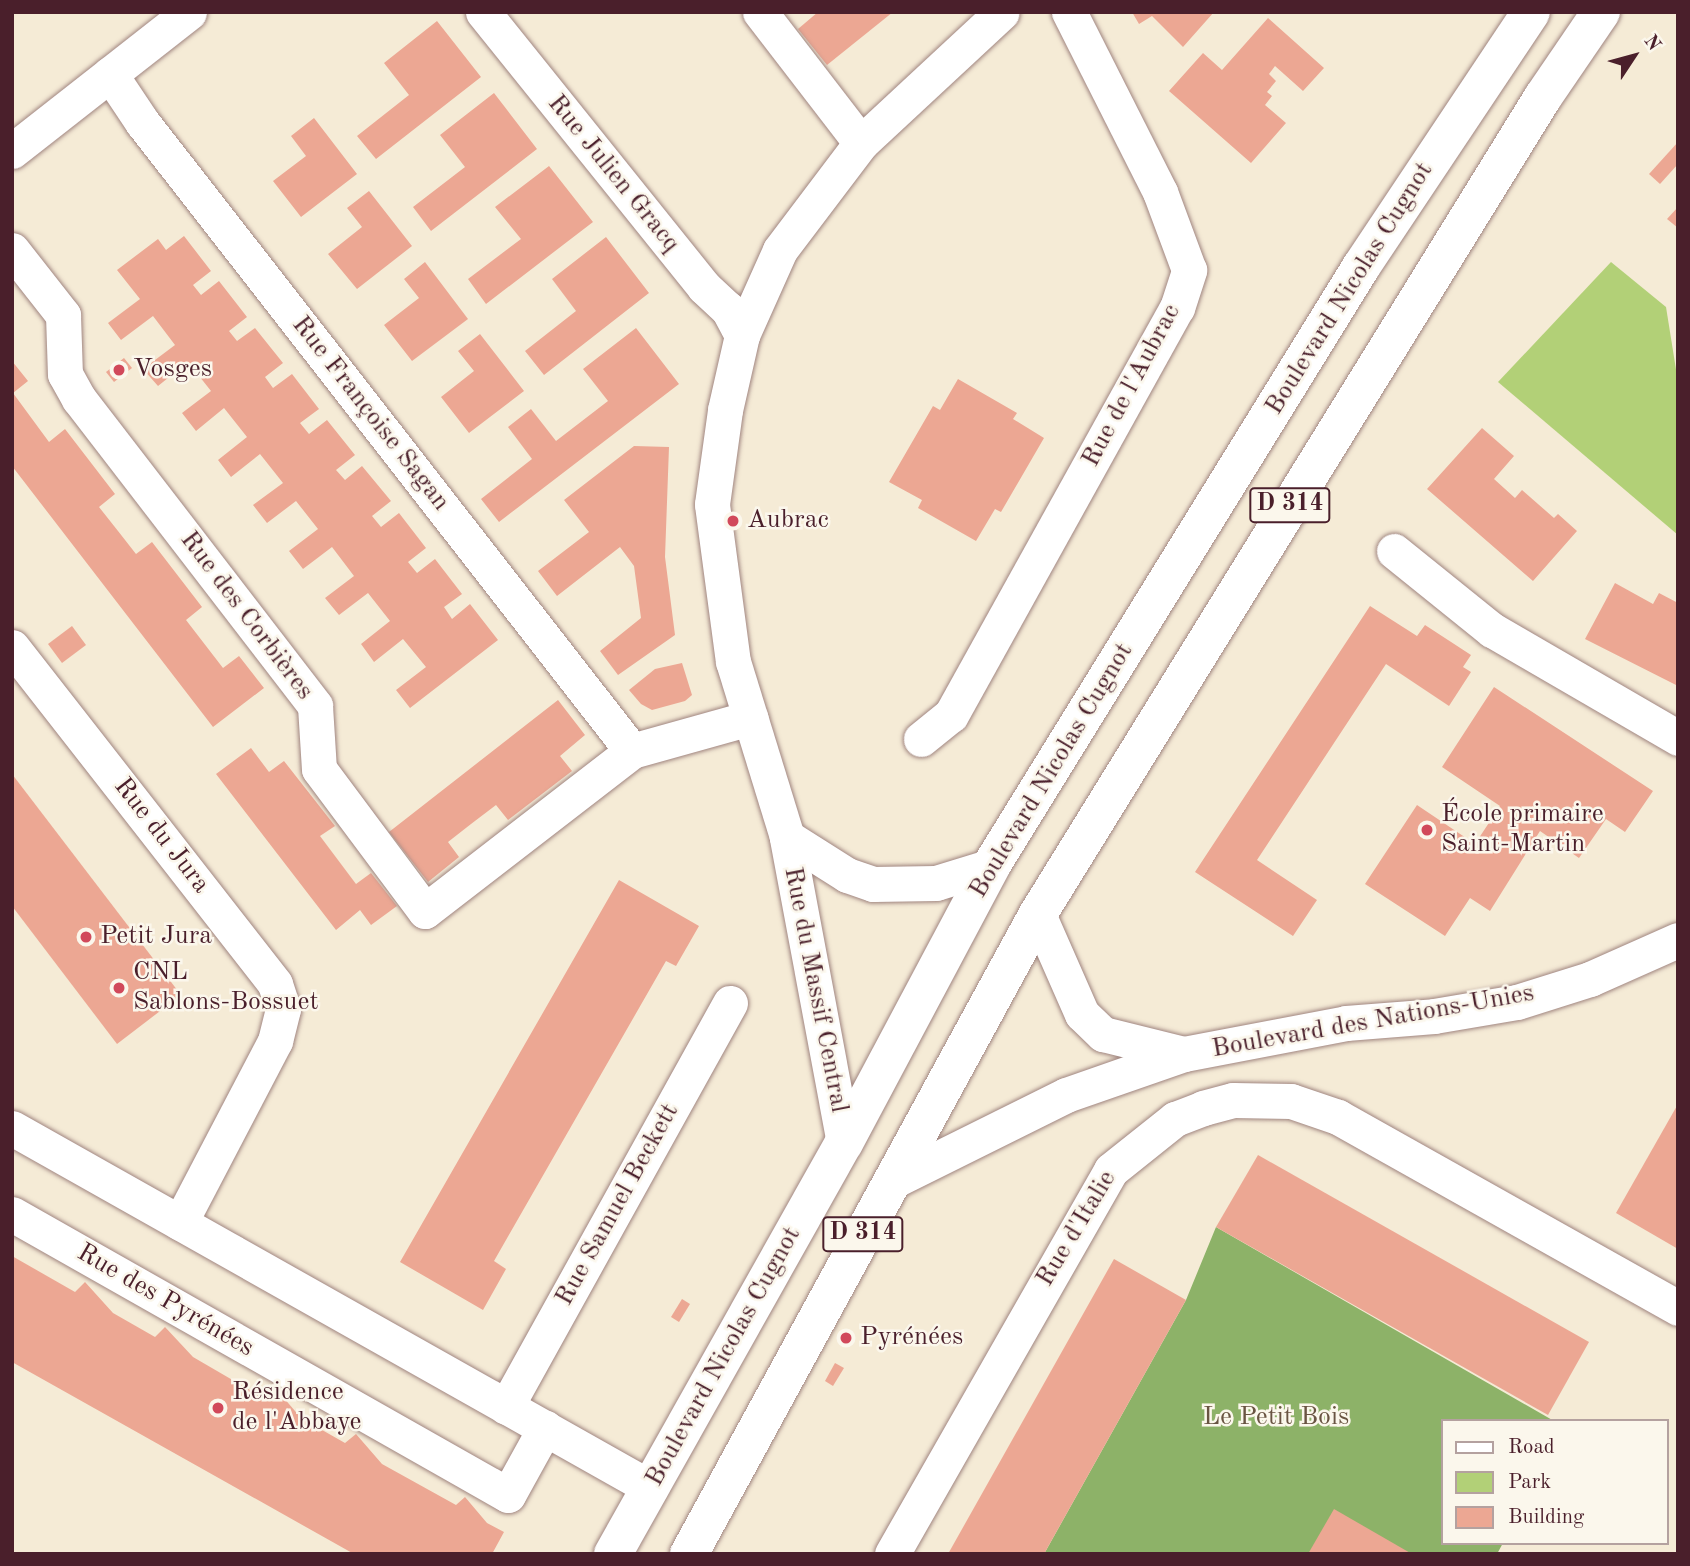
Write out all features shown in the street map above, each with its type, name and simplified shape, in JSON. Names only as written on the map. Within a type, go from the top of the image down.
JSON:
[{"type":"main road","name":"Boulevard Nicolas Cugnot","points":[[613,1554],[844,1143],[991,866],[1361,267],[1531,12]]},
{"type":"main road","name":"D 314","points":[[688,1554],[1038,914],[1543,97],[1601,12]]},
{"type":"street","points":[[12,151],[189,12]]},
{"type":"street","name":"Rue Julien Gracq","points":[[483,12],[704,287],[728,309],[742,335]]},
{"type":"street","points":[[760,12],[861,143]]},
{"type":"street","name":"Rue du Massif Central","points":[[844,1143],[787,837],[733,662],[712,504],[725,410],[742,335],[780,250],[861,143],[1002,12]]},
{"type":"street","name":"Rue de l'Aubrac","points":[[921,739],[951,715],[1177,308],[1189,270],[1160,192],[1069,12]]},
{"type":"street","name":"Rue Françoise Sagan","points":[[110,74],[142,122],[632,751]]},
{"type":"street","name":"Rue des Corbières","points":[[12,250],[63,315],[65,374],[79,399],[315,706],[319,769],[425,911],[632,751],[750,718]]},
{"type":"street","points":[[1394,551],[1492,630],[1678,738]]},
{"type":"street","name":"Rue du Jura","points":[[12,647],[275,984],[283,1009],[275,1041],[180,1223]]},
{"type":"street","name":"Rue du Massif Central","points":[[787,837],[847,875],[873,884],[936,883],[991,866]]},
{"type":"street","name":"Boulevard des Nations-Unies","points":[[1038,914],[1082,1014],[1103,1034],[1184,1054]]},
{"type":"street","name":"Boulevard des Nations-Unies","points":[[891,1182],[1066,1096],[1184,1054],[1346,1023],[1434,1016],[1517,1002],[1590,979],[1678,940]]},
{"type":"street","name":"Rue Samuel Beckett","points":[[506,1407],[730,1003]]},
{"type":"street","name":"Rue d'Italie","points":[[892,1554],[1111,1170],[1175,1119],[1203,1108],[1233,1100],[1281,1100],[1338,1117],[1678,1308]]},
{"type":"street","points":[[12,1128],[651,1488]]},
{"type":"street","name":"Rue des Pyrénées","points":[[12,1214],[508,1494],[545,1429]]},
{"type":"green space","points":[[1611,262],[1666,307],[1678,382],[1678,535],[1498,382]]},
{"type":"green space","name":"Le Petit Bois","points":[[1216,1227],[1551,1419],[1442,1419],[1442,1545],[1502,1545],[1497,1554],[1044,1554],[1186,1300]]},
{"type":"building","points":[[818,12],[893,12],[827,65],[798,29]]},
{"type":"building","points":[[1132,12],[1214,12],[1183,47],[1152,16],[1139,24]]},
{"type":"building","points":[[1268,18],[1324,68],[1303,91],[1275,66],[1269,74],[1276,81],[1267,92],[1272,96],[1265,105],[1286,123],[1251,163],[1169,91],[1203,53],[1222,70]]},
{"type":"building","points":[[437,21],[481,77],[376,159],[357,136],[409,95],[384,63]]},
{"type":"building","points":[[494,93],[537,149],[431,231],[413,207],[465,167],[440,135]]},
{"type":"building","points":[[314,118],[357,174],[301,217],[273,181],[306,156],[291,136]]},
{"type":"building","points":[[1678,142],[1678,164],[1660,184],[1649,174]]},
{"type":"building","points":[[549,166],[593,222],[486,304],[468,279],[521,239],[495,207]]},
{"type":"building","points":[[369,191],[412,246],[357,289],[328,254],[362,227],[347,208]]},
{"type":"building","points":[[1678,207],[1678,228],[1667,219]]},
{"type":"building","points":[[184,236],[211,271],[193,285],[201,295],[219,281],[247,317],[229,331],[237,341],[255,328],[283,363],[265,377],[273,388],[292,374],[319,409],[300,423],[309,434],[327,420],[355,455],[336,470],[345,480],[362,466],[391,501],[372,516],[381,527],[399,513],[426,548],[408,562],[417,573],[435,559],[462,594],[444,607],[452,619],[470,604],[498,640],[410,708],[396,690],[426,667],[403,639],[374,662],[361,644],[390,621],[368,593],[339,615],[325,598],[354,576],[332,547],[303,569],[289,551],[318,529],[296,501],[267,523],[253,505],[283,483],[260,454],[231,477],[218,460],[247,437],[224,408],[196,431],[182,413],[211,391],[188,362],[158,386],[143,369],[175,345],[153,316],[121,340],[108,323],[140,299],[117,270],[158,239],[166,250]]},
{"type":"building","points":[[606,237],[649,293],[544,375],[525,351],[576,311],[552,279]]},
{"type":"building","points":[[425,262],[468,319],[412,361],[384,325],[419,298],[404,279]]},
{"type":"building","points":[[636,328],[679,384],[499,522],[481,499],[532,459],[508,427],[531,409],[556,441],[608,401],[583,369]]},
{"type":"building","points":[[480,334],[524,391],[469,433],[441,397],[474,371],[458,351]]},
{"type":"building","name":"Vosges","points":[[124,358],[132,368],[114,382],[106,372]]},
{"type":"building","points":[[12,361],[28,381],[13,393],[49,442],[65,429],[115,494],[99,507],[136,554],[152,542],[202,607],[186,620],[223,668],[239,656],[264,688],[213,727],[12,466]]},
{"type":"building","points":[[958,379],[1017,413],[1013,419],[1044,438],[1001,512],[995,509],[976,541],[918,508],[922,500],[889,482],[933,406],[940,410]]},
{"type":"building","points":[[1482,428],[1514,456],[1494,479],[1515,498],[1522,490],[1554,518],[1558,514],[1577,531],[1533,581],[1427,489]]},
{"type":"building","points":[[634,446],[669,447],[665,557],[675,635],[618,675],[600,651],[641,618],[634,566],[620,547],[557,596],[538,571],[589,532],[564,500]]},
{"type":"building","points":[[1615,583],[1653,604],[1659,593],[1678,603],[1678,686],[1585,639]]},
{"type":"building","points":[[1370,606],[1417,636],[1425,625],[1471,655],[1463,667],[1471,672],[1449,706],[1386,664],[1257,860],[1317,900],[1293,936],[1195,872]]},
{"type":"building","points":[[72,626],[86,645],[62,663],[48,644]]},
{"type":"building","points":[[682,663],[692,695],[685,701],[652,710],[641,704],[629,690],[655,669]]},
{"type":"building","points":[[1494,687],[1653,791],[1625,832],[1606,819],[1579,858],[1540,831],[1490,911],[1470,898],[1445,936],[1365,884],[1417,805],[1475,844],[1500,806],[1442,767]]},
{"type":"building","points":[[558,700],[585,735],[560,756],[572,771],[508,820],[496,805],[471,824],[448,842],[459,857],[428,882],[389,832]]},
{"type":"building","points":[[251,748],[269,772],[284,761],[335,826],[320,836],[356,884],[371,873],[397,906],[371,925],[360,910],[336,930],[216,774]]},
{"type":"building","name":"Petit Jura","points":[[12,774],[181,995],[117,1044],[12,906]]},
{"type":"building","points":[[619,880],[699,926],[676,966],[666,961],[494,1261],[506,1269],[483,1310],[400,1262]]},
{"type":"building","points":[[1678,1104],[1678,1249],[1616,1213]]},
{"type":"building","points":[[1258,1155],[1589,1342],[1548,1415],[1216,1227]]},
{"type":"building","name":"Résidence de l'Abbaye","points":[[12,1256],[75,1292],[85,1282],[113,1313],[155,1337],[165,1327],[193,1357],[248,1389],[266,1399],[277,1390],[301,1418],[345,1443],[356,1434],[382,1464],[456,1505],[465,1497],[487,1523],[504,1532],[492,1554],[354,1554],[12,1362]]},
{"type":"building","points":[[1114,1259],[1186,1300],[1044,1554],[948,1554]]},
{"type":"building","points":[[682,1299],[690,1304],[679,1322],[671,1317]]},
{"type":"building","points":[[835,1363],[844,1368],[833,1386],[825,1381]]},
{"type":"building","points":[[1334,1509],[1412,1554],[1308,1554]]},
{"type":"place","name":"Vosges","points":[[119,370]]},
{"type":"place","name":"Aubrac","points":[[733,521]]},
{"type":"place","name":"École primaire Saint-Martin","points":[[1427,830]]},
{"type":"place","name":"Petit Jura","points":[[86,937]]},
{"type":"place","name":"CNL Sablons-Bossuet","points":[[119,988]]},
{"type":"place","name":"Pyrénées","points":[[846,1338]]},
{"type":"place","name":"Résidence de l'Abbaye","points":[[218,1408]]}]
